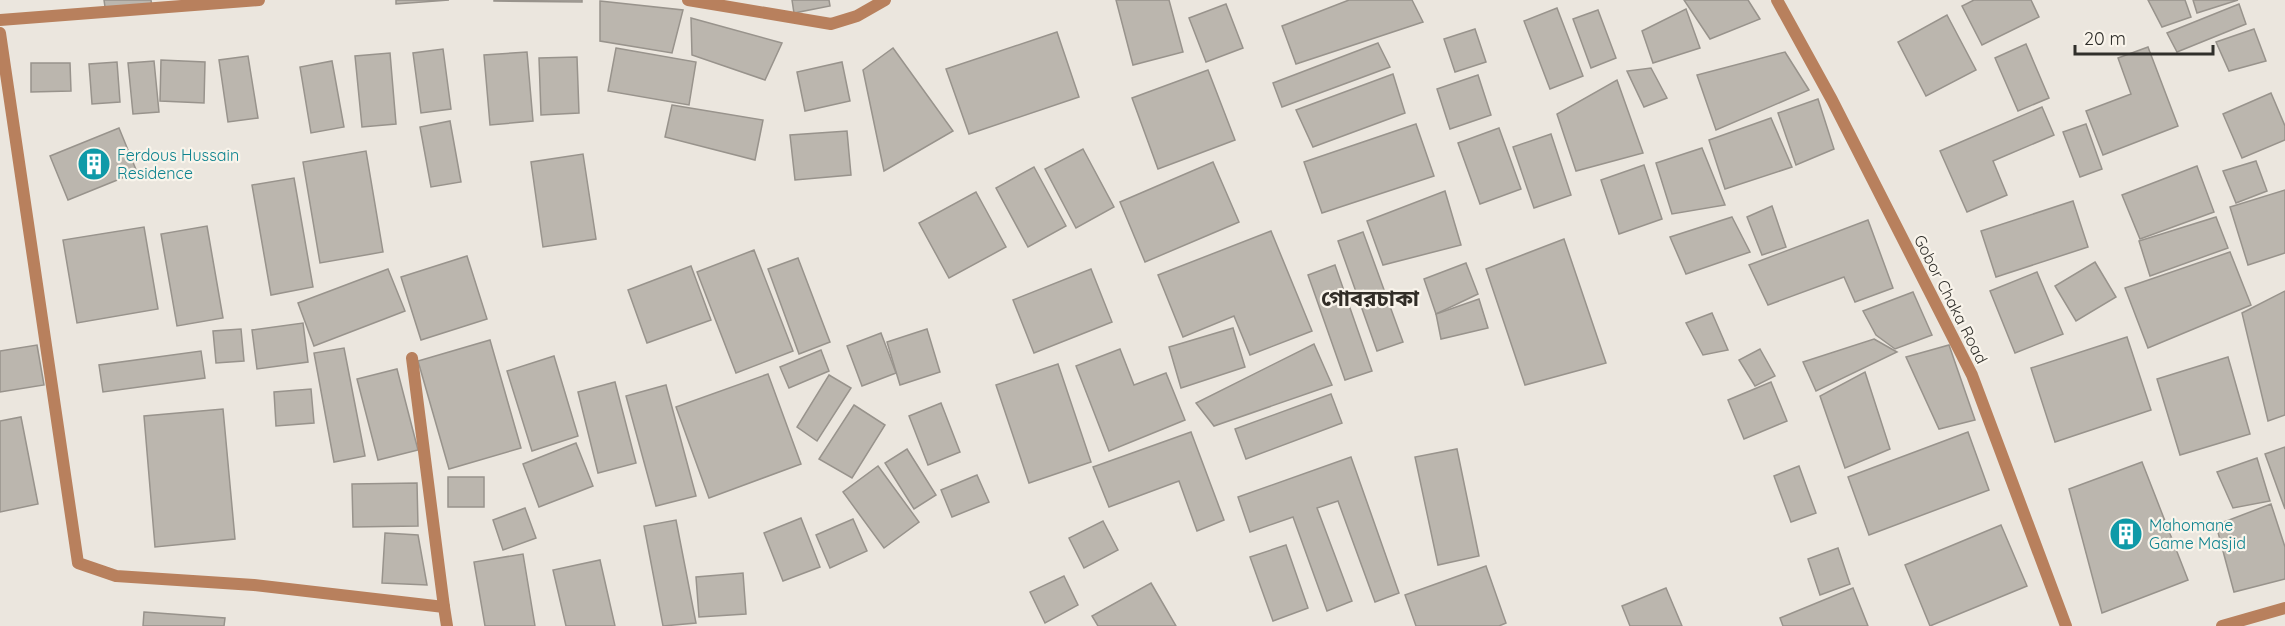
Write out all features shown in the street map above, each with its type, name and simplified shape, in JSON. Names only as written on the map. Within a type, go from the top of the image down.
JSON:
[{"type":"street","points":[[0,20],[260,0]]},
{"type":"street","points":[[688,0],[831,24],[857,16],[885,0]]},
{"type":"street","name":"Gobor Chaka Road","points":[[1777,0],[1832,100],[1972,375],[2066,626]]},
{"type":"street","points":[[0,33],[78,563],[116,576],[254,585],[444,608]]},
{"type":"street","points":[[412,358],[436,560],[447,626]]},
{"type":"street","points":[[2222,626],[2285,608]]},
{"type":"building","points":[[104,0],[151,0],[152,8],[106,14]]},
{"type":"building","points":[[396,0],[449,0],[396,4]]},
{"type":"building","points":[[582,0],[582,2],[494,1]]},
{"type":"building","points":[[792,0],[829,0],[830,6],[794,13]]},
{"type":"building","points":[[1116,0],[1169,0],[1183,52],[1133,65]]},
{"type":"building","points":[[1349,0],[1412,0],[1423,22],[1296,64],[1282,26]]},
{"type":"building","points":[[1684,0],[1748,0],[1760,19],[1710,39]]},
{"type":"building","points":[[1974,0],[2031,0],[2039,17],[1982,45],[1962,6]]},
{"type":"building","points":[[2148,0],[2185,0],[2191,17],[2162,27]]},
{"type":"building","points":[[2193,0],[2238,0],[2197,13]]},
{"type":"building","points":[[600,1],[683,10],[672,53],[600,41]]},
{"type":"building","points":[[1226,4],[1243,48],[1206,62],[1189,18]]},
{"type":"building","points":[[2239,4],[2246,24],[2177,52],[2167,33]]},
{"type":"building","points":[[1557,8],[1583,76],[1550,89],[1524,21]]},
{"type":"building","points":[[1686,9],[1700,48],[1653,63],[1642,31]]},
{"type":"building","points":[[1598,10],[1616,58],[1591,68],[1573,19]]},
{"type":"building","points":[[1947,15],[1976,70],[1926,96],[1898,42]]},
{"type":"building","points":[[691,18],[782,43],[765,80],[692,55]]},
{"type":"building","points":[[1475,29],[1486,62],[1455,72],[1444,39]]},
{"type":"building","points":[[2254,29],[2266,61],[2229,71],[2216,42]]},
{"type":"building","points":[[1057,32],[1079,97],[969,134],[946,69]]},
{"type":"building","points":[[1378,43],[1390,67],[1282,107],[1273,83]]},
{"type":"building","points":[[2026,44],[2049,98],[2018,111],[1995,58]]},
{"type":"building","points":[[2148,47],[2178,126],[2103,155],[2086,111],[2131,94],[2118,58]]},
{"type":"building","points":[[616,48],[696,62],[689,105],[608,91]]},
{"type":"building","points":[[893,48],[953,131],[884,171],[863,70]]},
{"type":"building","points":[[443,49],[451,109],[421,113],[413,53]]},
{"type":"building","points":[[527,52],[533,121],[490,125],[484,55]]},
{"type":"building","points":[[1785,52],[1809,90],[1716,130],[1697,75]]},
{"type":"building","points":[[390,53],[396,124],[362,127],[355,56]]},
{"type":"building","points":[[248,56],[258,118],[228,122],[219,60]]},
{"type":"building","points":[[577,57],[579,113],[541,115],[539,58]]},
{"type":"building","points":[[161,60],[205,62],[204,103],[160,101]]},
{"type":"building","points":[[154,61],[159,112],[133,114],[128,63]]},
{"type":"building","points":[[332,61],[344,127],[311,133],[300,67]]},
{"type":"building","points":[[117,62],[120,102],[92,104],[89,64]]},
{"type":"building","points":[[842,62],[850,101],[805,111],[797,72]]},
{"type":"building","points":[[31,63],[70,63],[71,91],[31,92]]},
{"type":"building","points":[[1651,68],[1667,98],[1644,107],[1627,71]]},
{"type":"building","points":[[1208,70],[1235,140],[1158,169],[1132,98]]},
{"type":"building","points":[[1393,74],[1405,113],[1313,147],[1296,110]]},
{"type":"building","points":[[1478,75],[1491,115],[1450,129],[1437,89]]},
{"type":"building","points":[[1617,80],[1643,153],[1576,171],[1557,114]]},
{"type":"building","points":[[2271,93],[2285,126],[2285,140],[2242,158],[2223,114]]},
{"type":"building","points":[[1818,99],[1834,149],[1796,165],[1778,113]]},
{"type":"building","points":[[672,105],[763,120],[755,160],[665,137]]},
{"type":"building","points":[[2042,107],[2054,135],[1993,161],[2007,195],[1967,212],[1940,151]]},
{"type":"building","points":[[1771,118],[1792,167],[1725,189],[1709,140]]},
{"type":"building","points":[[450,121],[461,182],[431,187],[420,127]]},
{"type":"building","points":[[1416,124],[1434,176],[1322,213],[1304,162]]},
{"type":"building","points":[[2086,124],[2102,169],[2080,177],[2063,132]]},
{"type":"building","name":"Ferdous Hussain Residence","points":[[119,128],[137,172],[68,200],[50,156]]},
{"type":"building","points":[[1499,128],[1521,189],[1480,204],[1458,143]]},
{"type":"building","points":[[847,131],[851,175],[795,180],[790,135]]},
{"type":"building","points":[[1551,134],[1571,195],[1534,208],[1513,147]]},
{"type":"building","points":[[1702,148],[1725,205],[1672,214],[1656,163]]},
{"type":"building","points":[[1083,149],[1114,207],[1076,228],[1045,169]]},
{"type":"building","points":[[366,151],[383,252],[320,263],[303,162]]},
{"type":"building","points":[[583,154],[596,239],[543,247],[531,162]]},
{"type":"building","points":[[2256,161],[2267,191],[2236,203],[2223,171]]},
{"type":"building","points":[[1213,162],[1239,222],[1145,262],[1120,202]]},
{"type":"building","points":[[1644,165],[1662,219],[1619,234],[1601,180]]},
{"type":"building","points":[[2197,166],[2214,212],[2140,239],[2122,195]]},
{"type":"building","points":[[1034,167],[1066,226],[1028,247],[996,188]]},
{"type":"building","points":[[294,178],[313,287],[271,295],[252,185]]},
{"type":"building","points":[[2285,190],[2285,253],[2248,265],[2230,207]]},
{"type":"building","points":[[1445,191],[1461,245],[1383,265],[1367,221]]},
{"type":"building","points":[[976,192],[1006,247],[949,278],[919,223]]},
{"type":"building","points":[[2073,201],[2088,247],[1996,277],[1981,231]]},
{"type":"building","points":[[1772,206],[1786,247],[1762,255],[1747,217]]},
{"type":"building","points":[[1732,217],[1750,252],[1686,274],[1670,237]]},
{"type":"building","points":[[2216,217],[2228,248],[2150,276],[2139,241]]},
{"type":"building","points":[[1868,220],[1893,288],[1855,302],[1844,277],[1768,305],[1749,265]]},
{"type":"building","points":[[207,226],[223,318],[177,326],[161,234]]},
{"type":"building","points":[[144,227],[158,309],[77,323],[63,240]]},
{"type":"building","points":[[1271,231],[1312,331],[1250,355],[1234,316],[1183,337],[1158,275]]},
{"type":"building","points":[[1363,232],[1403,342],[1377,351],[1338,241]]},
{"type":"building","points":[[1564,239],[1606,363],[1525,385],[1486,269]]},
{"type":"building","points":[[754,250],[793,351],[736,373],[697,272]]},
{"type":"building","points":[[2230,252],[2251,305],[2148,348],[2125,288]]},
{"type":"building","points":[[467,256],[487,319],[421,340],[401,277]]},
{"type":"building","points":[[798,258],[830,342],[799,354],[768,269]]},
{"type":"building","points":[[2095,262],[2116,297],[2076,321],[2055,286]]},
{"type":"building","points":[[1466,263],[1478,294],[1436,314],[1424,279]]},
{"type":"building","points":[[1335,265],[1372,371],[1345,380],[1308,275]]},
{"type":"building","points":[[691,266],[711,320],[647,343],[628,290]]},
{"type":"building","points":[[388,269],[405,311],[314,346],[298,303]]},
{"type":"building","points":[[1091,269],[1112,322],[1034,353],[1013,300]]},
{"type":"building","points":[[2037,272],[2063,334],[2015,353],[1990,291]]},
{"type":"building","points":[[2285,291],[2285,415],[2268,421],[2242,313]]},
{"type":"building","points":[[1913,292],[1932,335],[1895,349],[1876,335],[1863,311]]},
{"type":"building","points":[[1479,299],[1488,328],[1441,339],[1436,314]]},
{"type":"building","points":[[1712,313],[1728,350],[1703,355],[1686,323]]},
{"type":"building","points":[[303,323],[308,362],[257,369],[252,330]]},
{"type":"building","points":[[1233,328],[1245,367],[1181,388],[1169,347]]},
{"type":"building","points":[[241,329],[244,361],[216,363],[213,331]]},
{"type":"building","points":[[927,329],[940,372],[900,385],[887,342]]},
{"type":"building","points":[[881,333],[896,373],[862,386],[847,346]]},
{"type":"building","points":[[2127,337],[2151,410],[2055,442],[2031,368]]},
{"type":"building","points":[[1874,339],[1897,352],[1816,391],[1803,362]]},
{"type":"building","points":[[490,340],[521,448],[449,469],[418,361]]},
{"type":"building","points":[[1314,344],[1332,385],[1214,426],[1196,403]]},
{"type":"building","points":[[37,345],[44,385],[0,392],[0,351]]},
{"type":"building","points":[[1949,345],[1975,420],[1939,429],[1906,357]]},
{"type":"building","points":[[344,348],[365,456],[334,462],[314,353]]},
{"type":"building","points":[[1120,349],[1134,385],[1166,373],[1185,420],[1109,451],[1076,366]]},
{"type":"building","points":[[1760,349],[1775,376],[1755,386],[1739,360]]},
{"type":"building","points":[[821,350],[829,371],[789,388],[780,367]]},
{"type":"building","points":[[201,351],[205,378],[103,392],[99,365]]},
{"type":"building","points":[[554,356],[578,436],[532,451],[507,371]]},
{"type":"building","points":[[2228,357],[2250,434],[2180,455],[2157,379]]},
{"type":"building","points":[[1058,364],[1091,462],[1029,483],[996,385]]},
{"type":"building","points":[[397,369],[418,450],[378,460],[357,379]]},
{"type":"building","points":[[1865,372],[1890,449],[1845,468],[1820,396]]},
{"type":"building","points":[[768,374],[801,464],[709,498],[676,407]]},
{"type":"building","points":[[829,375],[851,388],[817,441],[797,427]]},
{"type":"building","points":[[615,382],[636,463],[598,473],[578,392]]},
{"type":"building","points":[[1771,382],[1787,421],[1744,439],[1728,400]]},
{"type":"building","points":[[666,385],[696,496],[656,506],[626,396]]},
{"type":"building","points":[[311,389],[314,423],[276,426],[274,392]]},
{"type":"building","points":[[1331,394],[1342,423],[1246,459],[1235,429]]},
{"type":"building","points":[[941,403],[960,452],[928,465],[909,416]]},
{"type":"building","points":[[854,405],[885,425],[852,478],[819,459]]},
{"type":"building","points":[[223,409],[235,539],[155,547],[144,416]]},
{"type":"building","points":[[21,417],[38,504],[0,512],[0,421]]},
{"type":"building","points":[[1191,432],[1224,520],[1197,531],[1179,481],[1109,507],[1093,467]]},
{"type":"building","points":[[1968,432],[1989,490],[1869,535],[1848,477]]},
{"type":"building","points":[[576,443],[593,486],[539,507],[523,464]]},
{"type":"building","points":[[2285,447],[2285,509],[2265,454]]},
{"type":"building","points":[[907,449],[936,495],[914,509],[885,463]]},
{"type":"building","points":[[1457,449],[1479,556],[1438,565],[1415,457]]},
{"type":"building","points":[[1351,457],[1399,593],[1375,602],[1338,501],[1317,508],[1352,601],[1327,611],[1293,517],[1250,532],[1238,497]]},
{"type":"building","points":[[2257,458],[2270,501],[2233,508],[2217,472]]},
{"type":"building","name":"Mahomane Game Masjid","points":[[2142,462],[2188,580],[2102,613],[2069,489]]},
{"type":"building","points":[[878,466],[919,522],[884,548],[843,492]]},
{"type":"building","points":[[1799,466],[1816,513],[1791,522],[1774,476]]},
{"type":"building","points":[[977,475],[989,502],[952,517],[941,490]]},
{"type":"building","points":[[448,477],[484,477],[484,507],[448,507]]},
{"type":"building","points":[[417,483],[418,526],[353,527],[352,484]]},
{"type":"building","points":[[2271,504],[2285,547],[2285,579],[2234,592],[2216,525]]},
{"type":"building","points":[[525,508],[536,538],[503,550],[493,520]]},
{"type":"building","points":[[801,518],[820,567],[783,581],[764,533]]},
{"type":"building","points":[[853,519],[867,551],[830,568],[816,535]]},
{"type":"building","points":[[676,520],[696,623],[663,626],[644,526]]},
{"type":"building","points":[[1103,521],[1118,550],[1084,568],[1069,538]]},
{"type":"building","points":[[2001,525],[2027,586],[1930,626],[1905,565]]},
{"type":"building","points":[[385,533],[418,535],[427,585],[382,583]]},
{"type":"building","points":[[1286,545],[1308,608],[1273,621],[1250,557]]},
{"type":"building","points":[[1838,548],[1850,584],[1820,595],[1808,559]]},
{"type":"building","points":[[523,554],[535,626],[485,626],[474,562]]},
{"type":"building","points":[[600,560],[615,626],[566,626],[553,570]]},
{"type":"building","points":[[1486,566],[1506,623],[1499,626],[1416,626],[1405,595]]},
{"type":"building","points":[[743,573],[746,614],[699,617],[696,577]]},
{"type":"building","points":[[1064,576],[1078,605],[1045,623],[1030,592]]},
{"type":"building","points":[[1151,583],[1176,626],[1098,626],[1092,616]]},
{"type":"building","points":[[1666,588],[1682,626],[1630,626],[1622,606]]},
{"type":"building","points":[[1853,588],[1868,626],[1783,626],[1780,618]]},
{"type":"building","points":[[144,612],[225,618],[224,626],[143,626]]},
{"type":"place","name":"Ferdous Hussain Residence","points":[[94,164]]},
{"type":"place","name":"Mahomane Game Masjid","points":[[2126,534]]},
{"type":"district","name":"গোবরচাকা","points":[[1370,298]]}]
